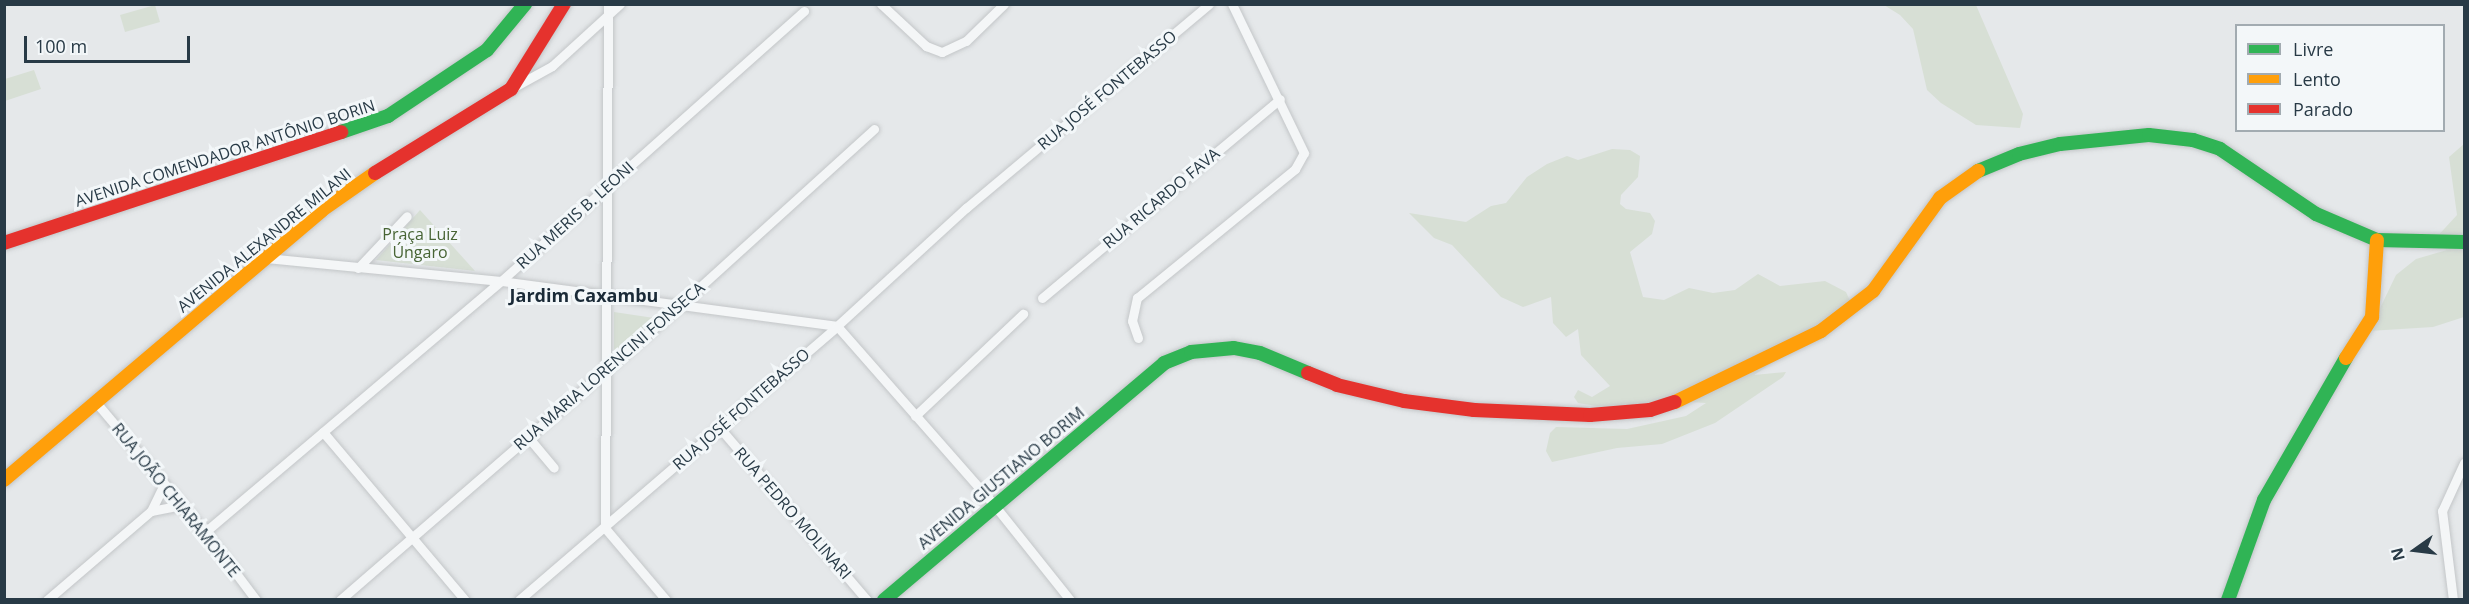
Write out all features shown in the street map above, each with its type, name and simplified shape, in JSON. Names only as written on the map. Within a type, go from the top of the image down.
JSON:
[{"type":"main road","name":"AVENIDA COMENDADOR ANTÔNIO BORIN","points":[[4,243],[388,116],[457,74],[487,50],[525,4]]},
{"type":"main road","name":"AVENIDA ALEXANDRE MILANI","points":[[4,480],[94,401],[356,185],[511,89],[564,4]]},
{"type":"main road","name":"AVENIDA GIUSTIANO BORIM","points":[[884,600],[1140,381],[1164,363],[1191,352],[1234,348],[1277,360],[1336,385],[1404,402],[1474,410],[1590,415],[1650,410],[1683,399],[1821,331],[1873,291],[1940,198],[1966,176],[2019,154],[2060,144],[2149,135],[2193,140],[2220,149],[2316,214],[2377,240]]},
{"type":"main road","points":[[2228,600],[2264,500],[2314,408],[2372,317],[2377,240],[2464,242]]},
{"type":"street","points":[[608,4],[604,371],[605,528],[666,600]]},
{"type":"street","points":[[511,89],[552,66],[620,4]]},
{"type":"street","points":[[881,4],[926,46],[942,52],[966,41],[1004,4]]},
{"type":"street","name":"RUA JOSÉ FONTEBASSO","points":[[519,600],[605,528],[979,200],[1209,4]]},
{"type":"street","points":[[1138,338],[1132,321],[1137,298],[1301,162],[1301,142],[1232,4]]},
{"type":"street","name":"RUA MERIS B. LEONI","points":[[205,532],[501,281],[804,11]]},
{"type":"street","name":"RUA RICARDO FAVA","points":[[1042,298],[1280,99]]},
{"type":"street","name":"RUA MARIA LORENCINI FONSECA","points":[[340,600],[680,305],[874,129]]},
{"type":"street","points":[[358,268],[407,216]]},
{"type":"street","points":[[266,258],[501,281],[606,297],[837,326],[995,506],[1070,600]]},
{"type":"street","points":[[915,416],[1023,314]]},
{"type":"street","name":"RUA JOÃO CHIARAMONTE","points":[[94,401],[205,532],[256,600]]},
{"type":"street","name":"RUA PEDRO MOLINARI","points":[[719,427],[867,600]]},
{"type":"street","points":[[322,432],[465,600]]},
{"type":"street","points":[[528,436],[554,468]]},
{"type":"street","points":[[2453,600],[2442,511],[2464,463]]},
{"type":"street","points":[[47,600],[151,511],[164,484]]},
{"type":"street","points":[[151,511],[181,505]]},
{"type":"green space","points":[[1839,4],[1976,5],[2023,114],[2020,128],[1976,125],[1941,103],[1927,90],[1913,29],[1900,15],[1884,5]]},
{"type":"green space","points":[[155,5],[160,22],[125,32],[120,15]]},
{"type":"green space","points":[[34,70],[41,89],[5,101],[5,79]]},
{"type":"green space","points":[[2464,144],[2464,317],[2433,327],[2369,331],[2396,275],[2416,259],[2447,250],[2433,241],[2457,215],[2449,157]]},
{"type":"green space","points":[[1612,149],[1630,150],[1640,156],[1638,177],[1621,195],[1620,204],[1626,209],[1650,213],[1655,221],[1652,234],[1630,252],[1643,297],[1664,300],[1689,288],[1713,293],[1735,290],[1758,274],[1780,286],[1825,281],[1846,292],[1850,301],[1843,316],[1754,375],[1786,372],[1783,377],[1715,423],[1662,444],[1617,448],[1552,462],[1546,451],[1550,433],[1556,427],[1627,429],[1686,416],[1706,403],[1690,402],[1667,412],[1645,414],[1578,403],[1574,397],[1578,390],[1592,397],[1610,386],[1581,355],[1578,329],[1566,337],[1553,323],[1551,297],[1523,307],[1501,297],[1452,245],[1434,238],[1409,213],[1466,222],[1491,206],[1506,203],[1527,177],[1547,164],[1567,156],[1578,160]]},
{"type":"green space","name":"Praça Luiz Úngaro","points":[[420,210],[475,271],[376,260]]},
{"type":"green space","points":[[614,312],[654,318],[614,355]]},
{"type":"traffic: fast","points":[[341,132],[388,116],[487,50],[525,4]]},
{"type":"traffic: fast","points":[[1978,171],[2019,154],[2060,144],[2149,135],[2193,140],[2220,149],[2316,214],[2377,240],[2464,242]]},
{"type":"traffic: fast","points":[[884,600],[1164,363],[1191,352],[1234,348],[1260,353],[1308,373]]},
{"type":"traffic: fast","points":[[2228,600],[2264,500],[2346,358]]},
{"type":"traffic: slow","points":[[1675,402],[1821,331],[1873,291],[1940,198],[1978,171]]},
{"type":"traffic: slow","points":[[4,480],[322,210],[375,173]]},
{"type":"traffic: slow","points":[[2346,358],[2372,317],[2377,240]]},
{"type":"traffic: jam","points":[[375,173],[511,89],[564,4]]},
{"type":"traffic: jam","points":[[4,243],[341,132]]},
{"type":"traffic: jam","points":[[1308,373],[1337,385],[1404,401],[1474,410],[1590,415],[1650,410],[1675,402]]},
{"type":"district","name":"Jardim Caxambu","points":[[584,295]]}]
